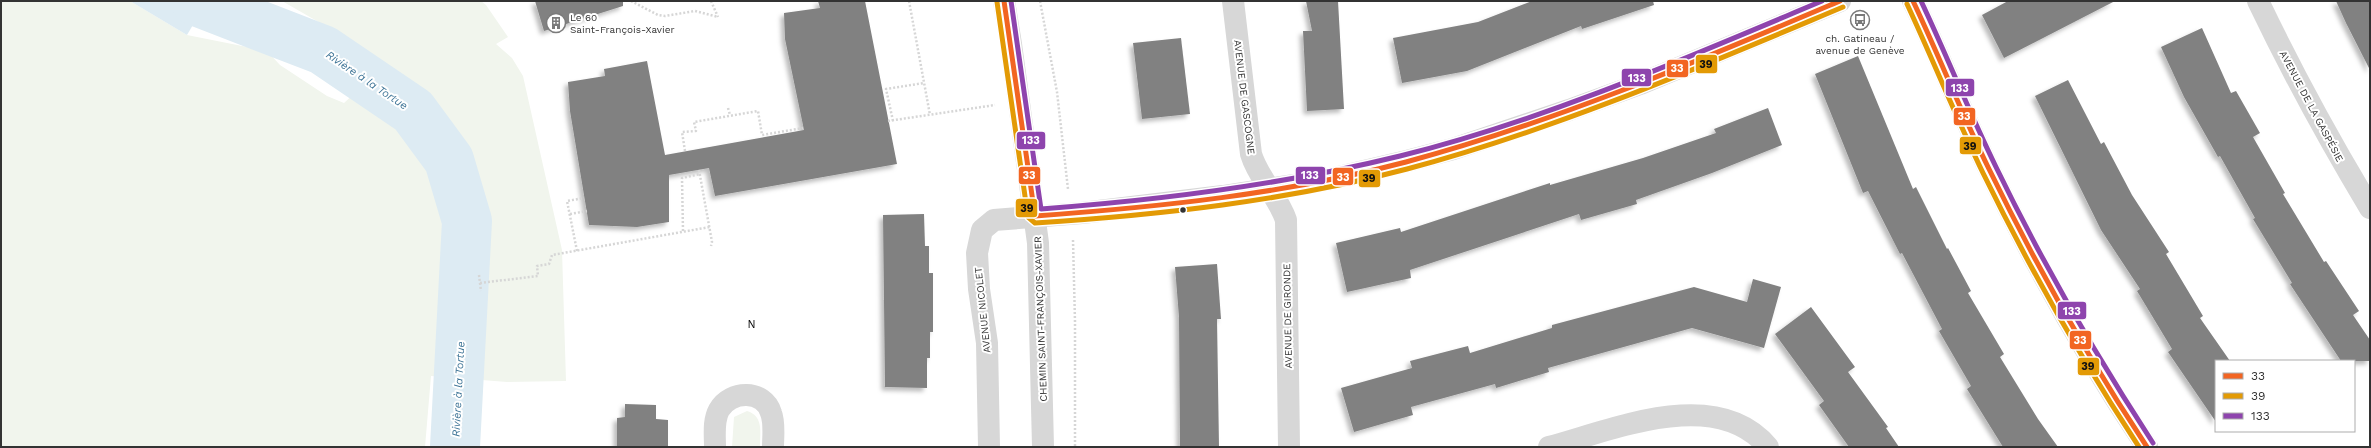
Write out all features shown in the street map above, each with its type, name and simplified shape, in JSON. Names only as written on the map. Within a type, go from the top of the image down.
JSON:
[{"type":"street","name":"CHEMIN SAINT-FRANÇOIS-XAVIER","points":[[1004,1],[1035,216],[1041,306],[1044,447]]},
{"type":"street","name":"AVENUE DE GASCOGNE","points":[[1233,1],[1251,154],[1254,164],[1269,189]]},
{"type":"street","name":"AVENUE NICOLET","points":[[989,447],[987,343],[977,270],[979,239],[982,230],[994,220],[1158,205],[1269,189],[1367,171],[1453,149],[1640,84],[1840,1]]},
{"type":"street","points":[[1913,1],[1964,116],[2017,224],[2099,372],[2147,447]]},
{"type":"street","name":"AVENUE DE LA GASPÉSIE","points":[[2258,1],[2321,125],[2370,208]]},
{"type":"street","name":"AVENUE DE GIRONDE","points":[[1269,189],[1282,209],[1286,220],[1289,447]]},
{"type":"street","points":[[715,447],[716,422],[719,410],[731,398],[746,395],[760,399],[770,408],[773,423],[773,447]]},
{"type":"street","points":[[1549,447],[1654,418],[1692,414],[1732,423],[1750,432],[1768,447]]},
{"type":"path","points":[[631,1],[658,15],[665,16],[695,11],[718,17],[711,1]]},
{"type":"path","points":[[909,1],[930,115]]},
{"type":"path","points":[[1040,1],[1057,92],[1068,190]]},
{"type":"path","points":[[893,121],[886,90],[924,83]]},
{"type":"path","points":[[888,122],[999,105]]},
{"type":"path","points":[[728,108],[730,115]]},
{"type":"path","points":[[685,151],[682,132],[696,130],[694,122],[758,111],[762,135],[803,128]]},
{"type":"path","points":[[699,170],[710,227],[711,246]]},
{"type":"path","points":[[683,232],[682,178],[700,174]]},
{"type":"path","points":[[577,251],[567,201],[584,198]]},
{"type":"path","points":[[570,214],[587,210]]},
{"type":"path","points":[[480,283],[538,276],[537,266],[549,264],[552,255],[710,227]]},
{"type":"path","points":[[1073,238],[1075,322],[1074,447]]},
{"type":"path","points":[[478,275],[481,291]]},
{"type":"shaded area","points":[[1,1],[130,1],[187,35],[267,51],[280,65],[327,96],[344,103],[384,66],[329,28],[282,1],[481,1],[486,5],[508,37],[496,44],[512,58],[523,76],[562,250],[566,381],[507,382],[431,376],[425,447],[1,447]]},
{"type":"shaded area","points":[[130,1],[207,1],[187,35]]},
{"type":"shaded area","points":[[747,411],[752,413],[759,421],[760,447],[732,447],[734,417]]},
{"type":"building","name":"Le 60 Saint-François-Xavier","points":[[535,1],[623,1],[623,6],[544,31]]},
{"type":"building","points":[[818,1],[865,1],[897,164],[715,196],[709,168],[669,175],[669,222],[637,227],[589,225],[570,111],[568,82],[605,76],[604,69],[647,61],[665,155],[804,130],[785,39],[784,13],[820,8]]},
{"type":"building","points":[[1306,1],[1338,1],[1344,109],[1307,111],[1303,31],[1312,31]]},
{"type":"building","points":[[1532,1],[1653,1],[1654,5],[1582,29],[1581,26],[1467,71],[1402,83],[1393,38],[1478,22]]},
{"type":"building","points":[[2008,1],[2115,1],[2004,58],[1982,15]]},
{"type":"building","points":[[2336,1],[2370,1],[2370,70],[2346,23]]},
{"type":"building","points":[[2202,28],[2231,93],[2236,91],[2260,133],[2253,137],[2285,193],[2283,194],[2324,262],[2326,261],[2359,311],[2353,315],[2370,340],[2370,361],[2340,360],[2290,284],[2292,283],[2253,219],[2255,218],[2220,156],[2218,157],[2184,97],[2161,47]]},
{"type":"building","points":[[1181,38],[1190,114],[1142,119],[1133,43]]},
{"type":"building","points":[[1858,56],[1913,189],[1916,187],[1947,249],[1948,248],[1971,291],[1968,293],[2004,354],[2000,357],[2038,419],[2058,447],[2003,447],[1967,389],[1971,386],[1939,331],[1942,329],[1902,253],[1900,254],[1868,191],[1863,193],[1815,74]]},
{"type":"building","points":[[2068,80],[2101,144],[2104,142],[2132,195],[2169,252],[2166,254],[2203,316],[2200,318],[2229,360],[2215,360],[2215,421],[2168,352],[2172,349],[2137,291],[2140,289],[2101,230],[2035,96]]},
{"type":"building","points":[[1768,108],[1782,145],[1712,173],[1636,200],[1637,204],[1581,220],[1579,214],[1410,270],[1411,278],[1347,292],[1336,243],[1400,228],[1401,232],[1550,183],[1550,185],[1643,158],[1716,133],[1714,129]]},
{"type":"building","points":[[924,214],[925,246],[929,246],[929,273],[933,273],[933,332],[930,332],[930,358],[927,358],[927,388],[885,387],[883,215]]},
{"type":"building","points":[[1217,264],[1221,319],[1217,319],[1219,447],[1180,447],[1179,317],[1175,267]]},
{"type":"building","points":[[1753,279],[1781,287],[1764,348],[1692,328],[1548,368],[1549,372],[1496,388],[1495,384],[1411,407],[1413,415],[1354,432],[1341,388],[1412,368],[1410,361],[1468,346],[1470,353],[1552,328],[1552,325],[1694,287],[1747,302]]},
{"type":"building","points":[[1811,307],[1855,367],[1848,372],[1888,427],[1886,428],[1899,447],[1849,447],[1819,405],[1824,401],[1775,334]]},
{"type":"building","points":[[625,404],[656,405],[656,419],[668,420],[668,447],[617,447],[617,418],[625,417]]},
{"type":"waterway","name":"Rivière à la Tortue","points":[[196,1],[323,50],[413,111],[449,160],[467,221],[455,447]]},
{"type":"transit line","name":"33","points":[[1004,1],[1035,216],[1222,198],[1314,183],[1406,162],[1517,128],[1626,89],[1840,1]]},
{"type":"transit line","name":"133","points":[[1011,1],[1041,209],[1132,201],[1222,190],[1311,175],[1400,156],[1508,125],[1614,87],[1822,1]]},
{"type":"transit line","name":"33","points":[[1913,1],[1979,148],[2025,240],[2083,345],[2147,447]]},
{"type":"transit line","name":"133","points":[[1921,1],[1986,146],[2032,238],[2110,376],[2153,443]]},
{"type":"transit line","name":"39","points":[[997,2],[1028,217],[1035,223],[1129,216],[1222,205],[1315,190],[1407,169],[1518,135],[1628,96],[1843,7]]},
{"type":"transit line","name":"39","points":[[1907,4],[1973,152],[2037,278],[2076,346],[2139,447]]},
{"type":"place","name":"ch. Gatineau / avenue de Genève","points":[[1860,20]]},
{"type":"place","name":"Le 60 Saint-François-Xavier","points":[[556,23]]},
{"type":"district","name":"N","points":[[752,324]]}]
